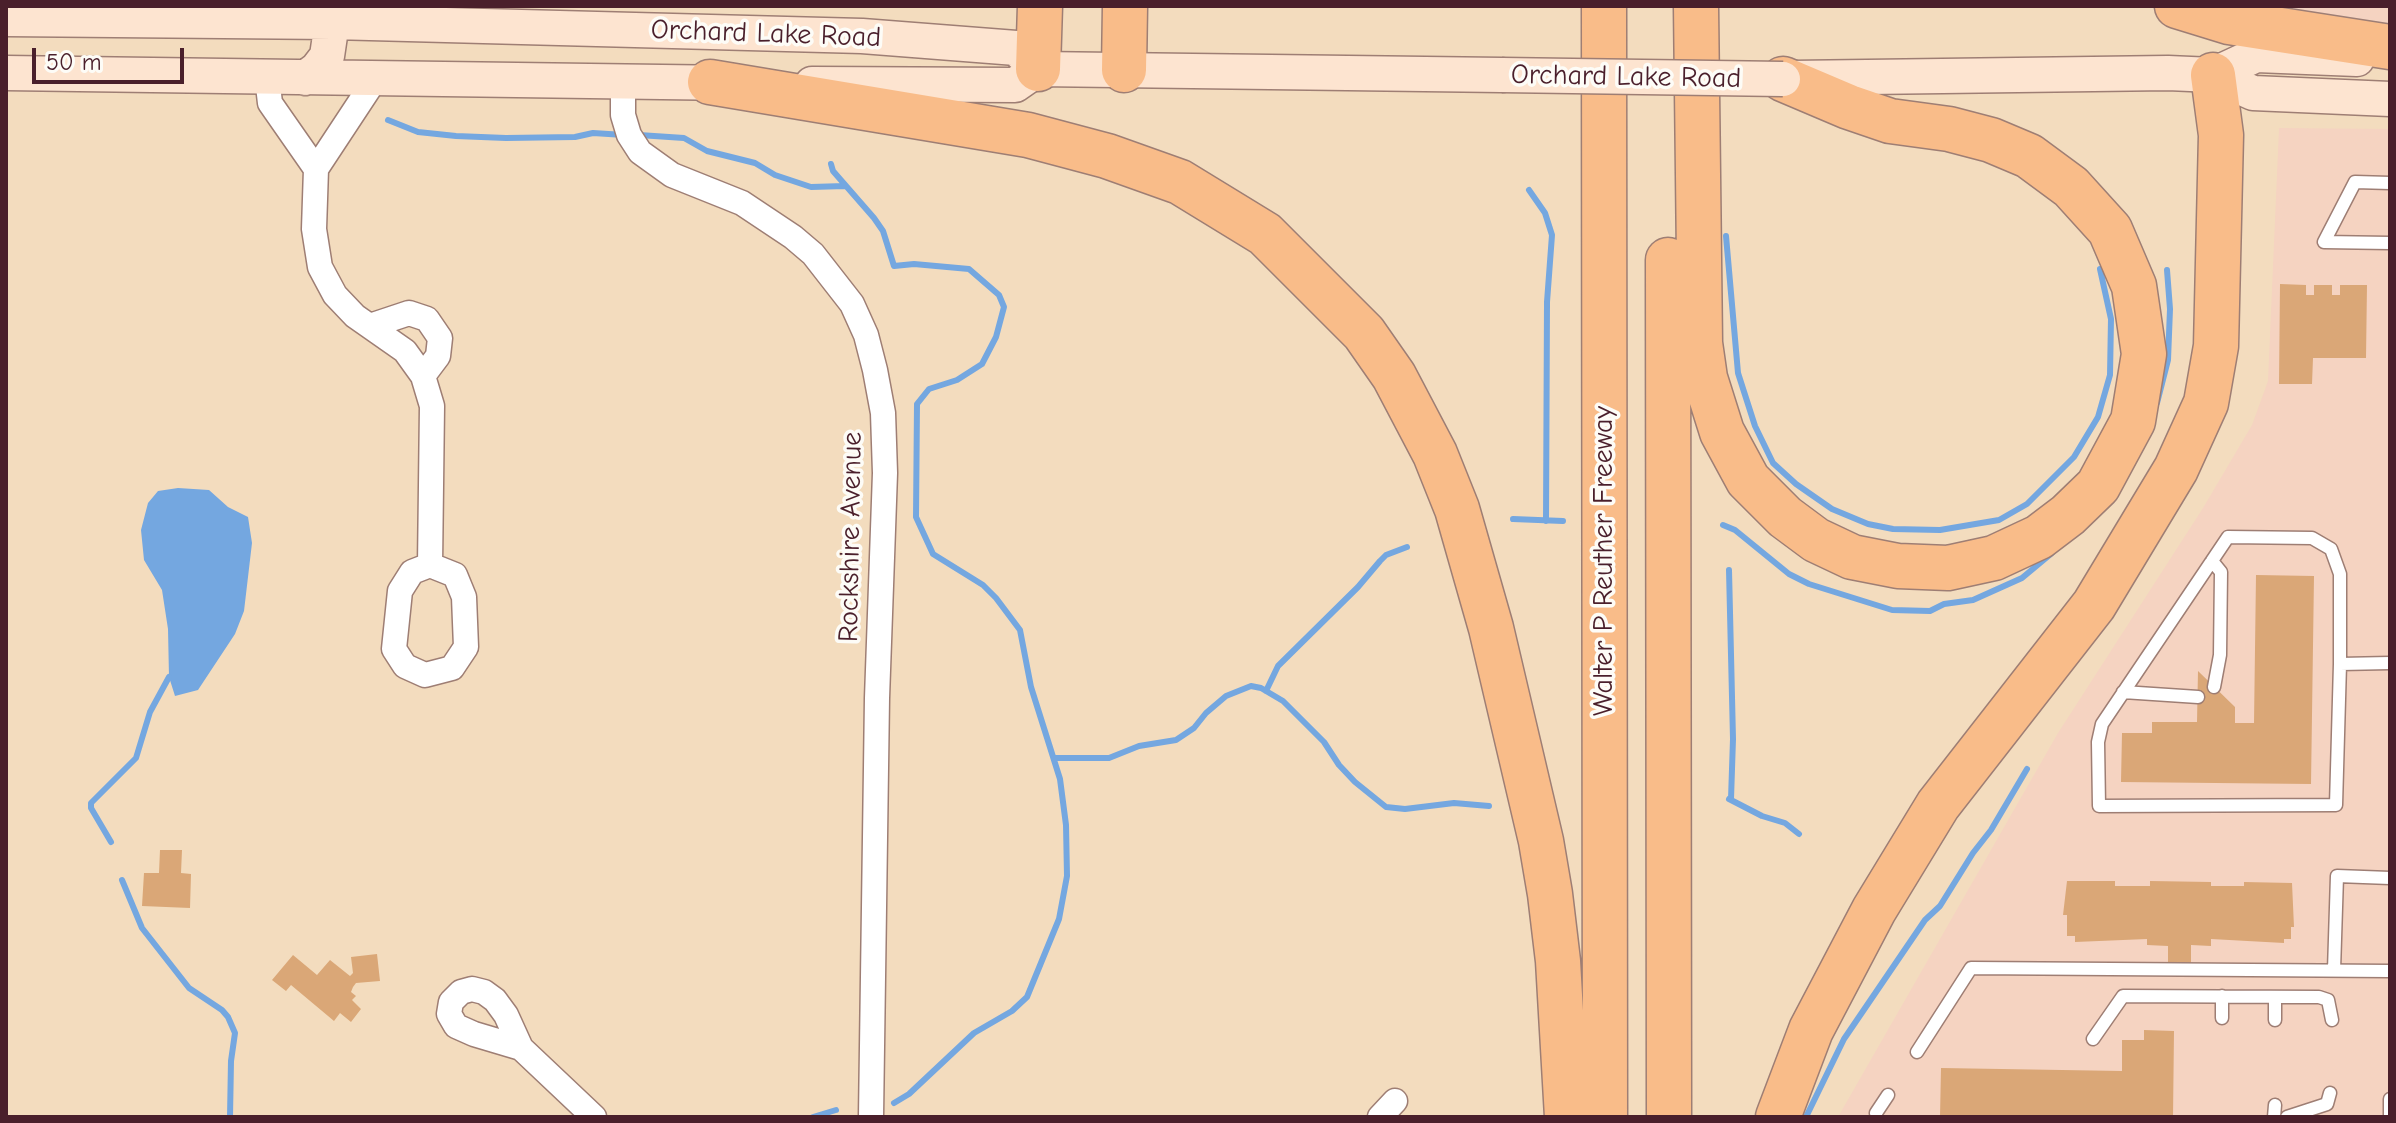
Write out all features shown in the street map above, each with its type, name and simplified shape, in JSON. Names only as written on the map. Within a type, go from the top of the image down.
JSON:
[{"type":"highway","points":[[1038,69],[1040,6]]},
{"type":"highway","points":[[1124,70],[1125,6]]},
{"type":"highway","points":[[1575,6],[1578,695],[1605,884]]},
{"type":"highway","name":"Walter P Reuther Freeway","points":[[1604,6],[1605,1117]]},
{"type":"highway","points":[[1668,6],[1669,1117]]},
{"type":"highway","points":[[1696,6],[1700,343],[1705,378],[1722,432],[1748,480],[1785,517],[1816,540],[1852,557],[1898,566],[1948,568],[1994,558],[2039,537],[2098,486],[2133,421],[2144,354],[2134,286],[2110,230],[2071,187],[2029,156],[1991,140],[1949,129],[1890,121],[1783,79]]},
{"type":"highway","points":[[2177,6],[2229,22],[2390,47]]},
{"type":"highway","points":[[1778,1117],[1811,1030],[1874,910],[1938,805],[2094,605],[2176,469],[2206,403],[2217,331],[2221,135],[2213,75]]},
{"type":"highway","points":[[694,82],[1028,135],[1107,156],[1180,182],[1265,234],[1364,333],[1394,376],[1435,454],[1457,509],[1491,628],[1541,841],[1550,894],[1558,961],[1567,1117]]},
{"type":"main road","name":"Orchard Lake Road","points":[[24,15],[862,36],[1016,48],[1038,69]]},
{"type":"main road","points":[[305,78],[327,56],[332,22]]},
{"type":"main road","points":[[679,31],[706,46],[709,57],[694,82]]},
{"type":"main road","name":"Orchard Lake Road","points":[[2213,75],[2256,55],[2390,59]]},
{"type":"main road","name":"Orchard Lake Road","points":[[6,73],[1015,85],[1038,69],[1783,79],[2168,73],[2213,75],[2253,93],[2390,99]]},
{"type":"street","points":[[267,77],[270,103],[316,169]]},
{"type":"street","points":[[376,78],[316,169],[314,229],[320,267],[335,295],[355,316],[405,351],[423,376],[432,406],[430,565]]},
{"type":"street","name":"Rockshire Avenue","points":[[623,81],[623,115],[629,135],[640,152],[672,175],[742,203],[813,254],[852,304],[866,335],[875,370],[883,413],[885,473],[876,761],[871,1117]]},
{"type":"street","points":[[370,326],[409,313],[427,319],[440,338],[438,356],[423,376]]},
{"type":"street","points":[[521,1048],[594,1117]]},
{"type":"lane","points":[[2390,183],[2355,182],[2324,242],[2390,243]]},
{"type":"lane","points":[[2228,537],[2312,538],[2331,549],[2340,574],[2340,664],[2336,805],[2099,806],[2098,742],[2102,724],[2228,537]]},
{"type":"lane","points":[[2212,561],[2221,572],[2220,655],[2214,687]]},
{"type":"lane","points":[[2340,664],[2390,663]]},
{"type":"lane","points":[[2123,692],[2198,697]]},
{"type":"lane","points":[[2334,970],[2337,876],[2390,878]]},
{"type":"lane","points":[[1917,1052],[1971,968],[2390,971]]},
{"type":"lane","points":[[2093,1039],[2123,996],[2319,997],[2328,1000],[2332,1020]]},
{"type":"lane","points":[[2222,996],[2222,1018]]},
{"type":"lane","points":[[2275,997],[2275,1020]]},
{"type":"lane","points":[[1927,1037],[1944,1037]]},
{"type":"lane","points":[[2287,1117],[2327,1104],[2330,1093]]},
{"type":"lane","points":[[1876,1113],[1888,1095]]},
{"type":"lane","points":[[2390,1099],[2390,1117]]},
{"type":"shaded area","points":[[2270,6],[2390,6],[2390,30],[2271,23]]},
{"type":"shaded area","points":[[2279,128],[2390,129],[2390,1117],[1838,1117],[2058,733],[2203,508],[2252,425],[2268,381]]},
{"type":"water","points":[[178,488],[209,490],[228,507],[248,517],[252,543],[244,611],[235,634],[198,690],[175,696],[169,677],[168,629],[162,590],[144,560],[141,530],[148,503],[158,491]]},
{"type":"building","points":[[2280,284],[2306,285],[2306,295],[2314,295],[2314,285],[2332,285],[2332,295],[2340,295],[2340,285],[2367,285],[2366,358],[2313,358],[2312,384],[2279,384]]},
{"type":"building","points":[[2256,575],[2314,576],[2311,784],[2121,782],[2122,733],[2152,733],[2152,722],[2197,722],[2198,671],[2235,707],[2235,723],[2254,723]]},
{"type":"building","points":[[160,850],[182,850],[181,873],[191,874],[190,908],[142,906],[144,873],[159,873]]},
{"type":"building","points":[[2067,881],[2115,881],[2115,886],[2150,886],[2150,881],[2211,882],[2211,886],[2244,886],[2244,882],[2292,883],[2294,927],[2291,927],[2291,939],[2284,939],[2284,943],[2211,939],[2211,946],[2191,945],[2191,968],[2168,968],[2168,946],[2147,945],[2147,939],[2075,942],[2075,936],[2067,936],[2067,915],[2063,915]]},
{"type":"building","points":[[377,954],[380,981],[356,983],[353,987],[351,992],[356,996],[352,1000],[361,1009],[351,1022],[340,1013],[334,1021],[291,985],[286,991],[272,980],[293,955],[317,975],[330,960],[350,976],[353,973],[351,957]]},
{"type":"building","points":[[2144,1030],[2174,1031],[2173,1117],[1940,1117],[1941,1068],[2122,1071],[2122,1040],[2144,1040]]},
{"type":"waterway","points":[[388,120],[418,132],[456,136],[624,135]]},
{"type":"waterway","points":[[639,135],[684,138],[707,151],[755,163],[775,175],[811,187],[845,186]]},
{"type":"waterway","points":[[831,164],[833,171],[883,231],[894,266],[914,264],[969,269],[999,295],[1004,307],[996,337],[982,364],[957,380],[929,389],[917,404],[916,517],[933,554],[983,585],[1020,630],[1031,687],[1060,779],[1066,825],[1067,876],[1059,919],[1027,997],[1012,1011],[974,1033],[909,1094],[894,1103]]},
{"type":"waterway","points":[[1529,190],[1545,213],[1552,235],[1547,302],[1546,521]]},
{"type":"waterway","points":[[1726,236],[1738,373],[1755,426],[1773,463],[1796,484],[1832,509],[1868,524],[1893,529],[1940,530],[1999,520],[2027,504],[2074,457],[2098,417],[2110,375],[2111,319],[2100,269]]},
{"type":"waterway","points":[[2157,403],[2168,360],[2170,309],[2167,270]]},
{"type":"waterway","points":[[1513,519],[1563,521]]},
{"type":"waterway","points":[[1723,525],[1735,530],[1789,574],[1809,584],[1892,610],[1930,611],[1944,604],[1973,600],[2022,578],[2052,553]]},
{"type":"waterway","points":[[1266,691],[1278,666],[1380,561],[1386,555],[1407,547]]},
{"type":"waterway","points":[[1729,570],[1733,739],[1731,799]]},
{"type":"waterway","points":[[111,842],[91,803],[136,758],[150,712],[169,677]]},
{"type":"waterway","points":[[1054,758],[1109,758],[1139,746],[1176,740],[1194,728],[1226,696],[1251,686],[1261,688],[1283,701],[1324,742],[1355,782],[1386,807],[1405,809],[1454,803],[1489,806]]},
{"type":"waterway","points":[[1806,1117],[1844,1039],[1925,920],[1940,906],[2027,769]]},
{"type":"waterway","points":[[1729,799],[1762,816],[1785,823],[1799,834]]},
{"type":"waterway","points":[[122,880],[142,928],[189,988],[228,1017],[235,1033],[230,1117]]},
{"type":"waterway","points":[[813,1117],[836,1110]]}]
